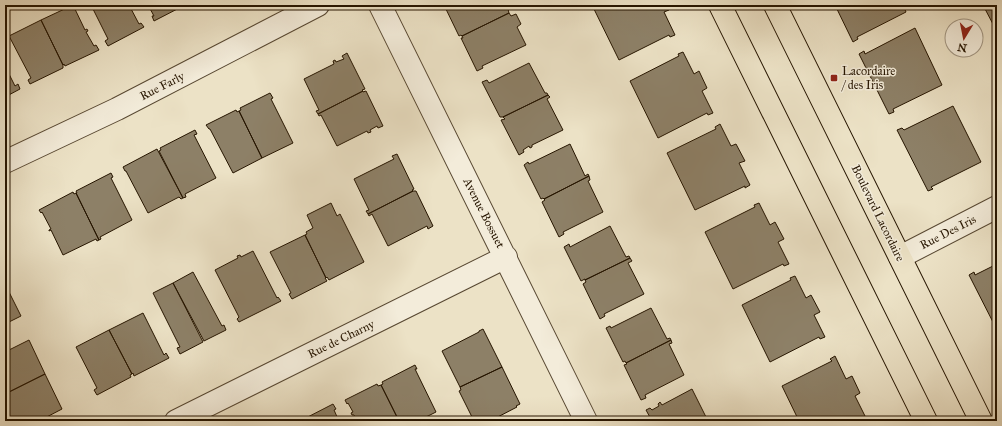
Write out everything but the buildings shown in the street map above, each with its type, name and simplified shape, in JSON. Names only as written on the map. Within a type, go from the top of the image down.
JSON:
[{"type":"main road","points":[[720,5],[926,421]]},
{"type":"main road","name":"Boulevard Lacordaire","points":[[775,5],[981,421]]},
{"type":"street","name":"Rue Farly","points":[[5,162],[117,109],[318,5]]},
{"type":"street","name":"Avenue Bossuet","points":[[380,5],[586,421]]},
{"type":"street","name":"Rue Des Iris","points":[[900,257],[997,207]]},
{"type":"street","name":"Rue de Charny","points":[[176,421],[506,257]]},
{"type":"place","name":"Lacordaire / des Iris","points":[[834,78]]}]
